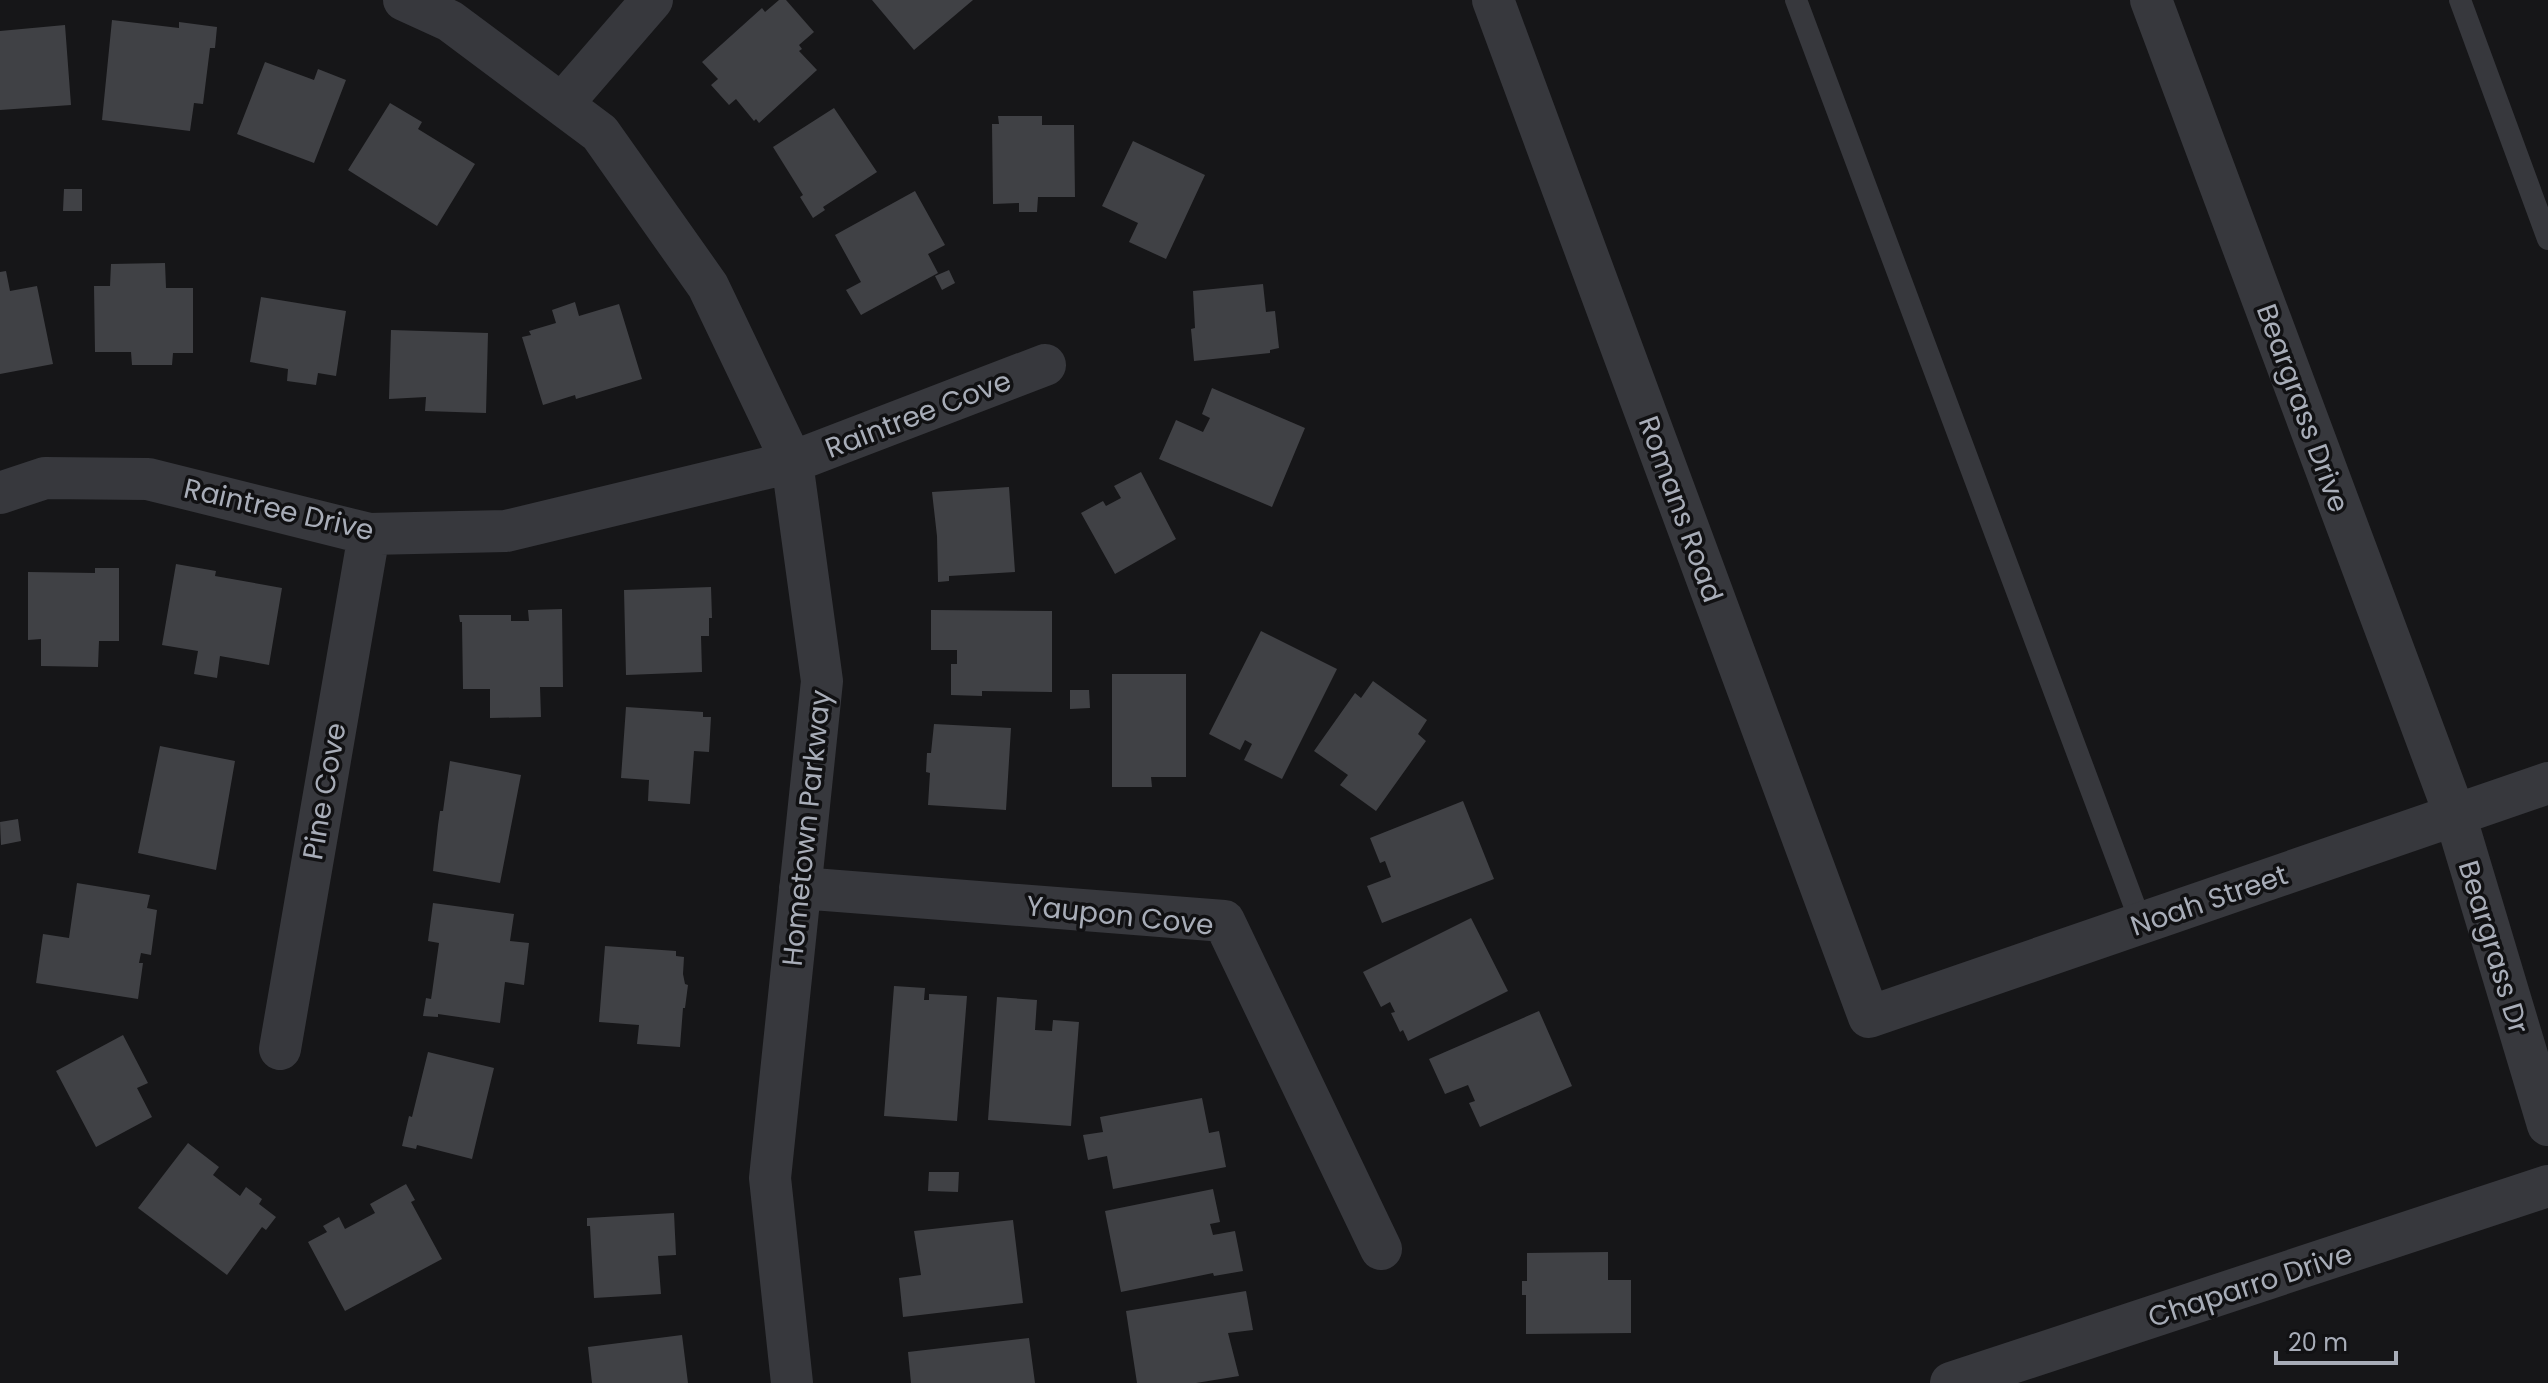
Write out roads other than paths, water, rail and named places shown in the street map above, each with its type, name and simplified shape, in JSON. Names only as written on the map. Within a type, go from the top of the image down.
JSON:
[{"type":"street","name":"Hometown Parkway","points":[[404,0],[450,21],[600,133],[708,286],[792,462],[822,681],[770,1178],[792,1383]]},
{"type":"street","points":[[562,104],[652,0]]},
{"type":"street","name":"Romans Road","points":[[1493,0],[1869,1017]]},
{"type":"street","name":"Beargrass Drive","points":[[2151,0],[2455,815]]},
{"type":"street","name":"Raintree Cove","points":[[792,462],[1045,365]]},
{"type":"street","name":"Raintree Drive","points":[[0,493],[45,478],[148,479],[369,534],[506,531],[792,462]]},
{"type":"street","name":"Pine Cove","points":[[280,1049],[369,534]]},
{"type":"street","name":"Noah Street","points":[[1869,1017],[2548,783]]},
{"type":"street","name":"Beargrass Dr","points":[[2455,815],[2548,1125]]},
{"type":"street","name":"Yaupon Cove","points":[[800,888],[1224,921],[1381,1249]]},
{"type":"street","name":"Chaparro Drive","points":[[1951,1383],[2002,1376],[2548,1186]]},
{"type":"lane","points":[[1796,0],[2141,923]]},
{"type":"lane","points":[[2460,0],[2548,239]]}]
